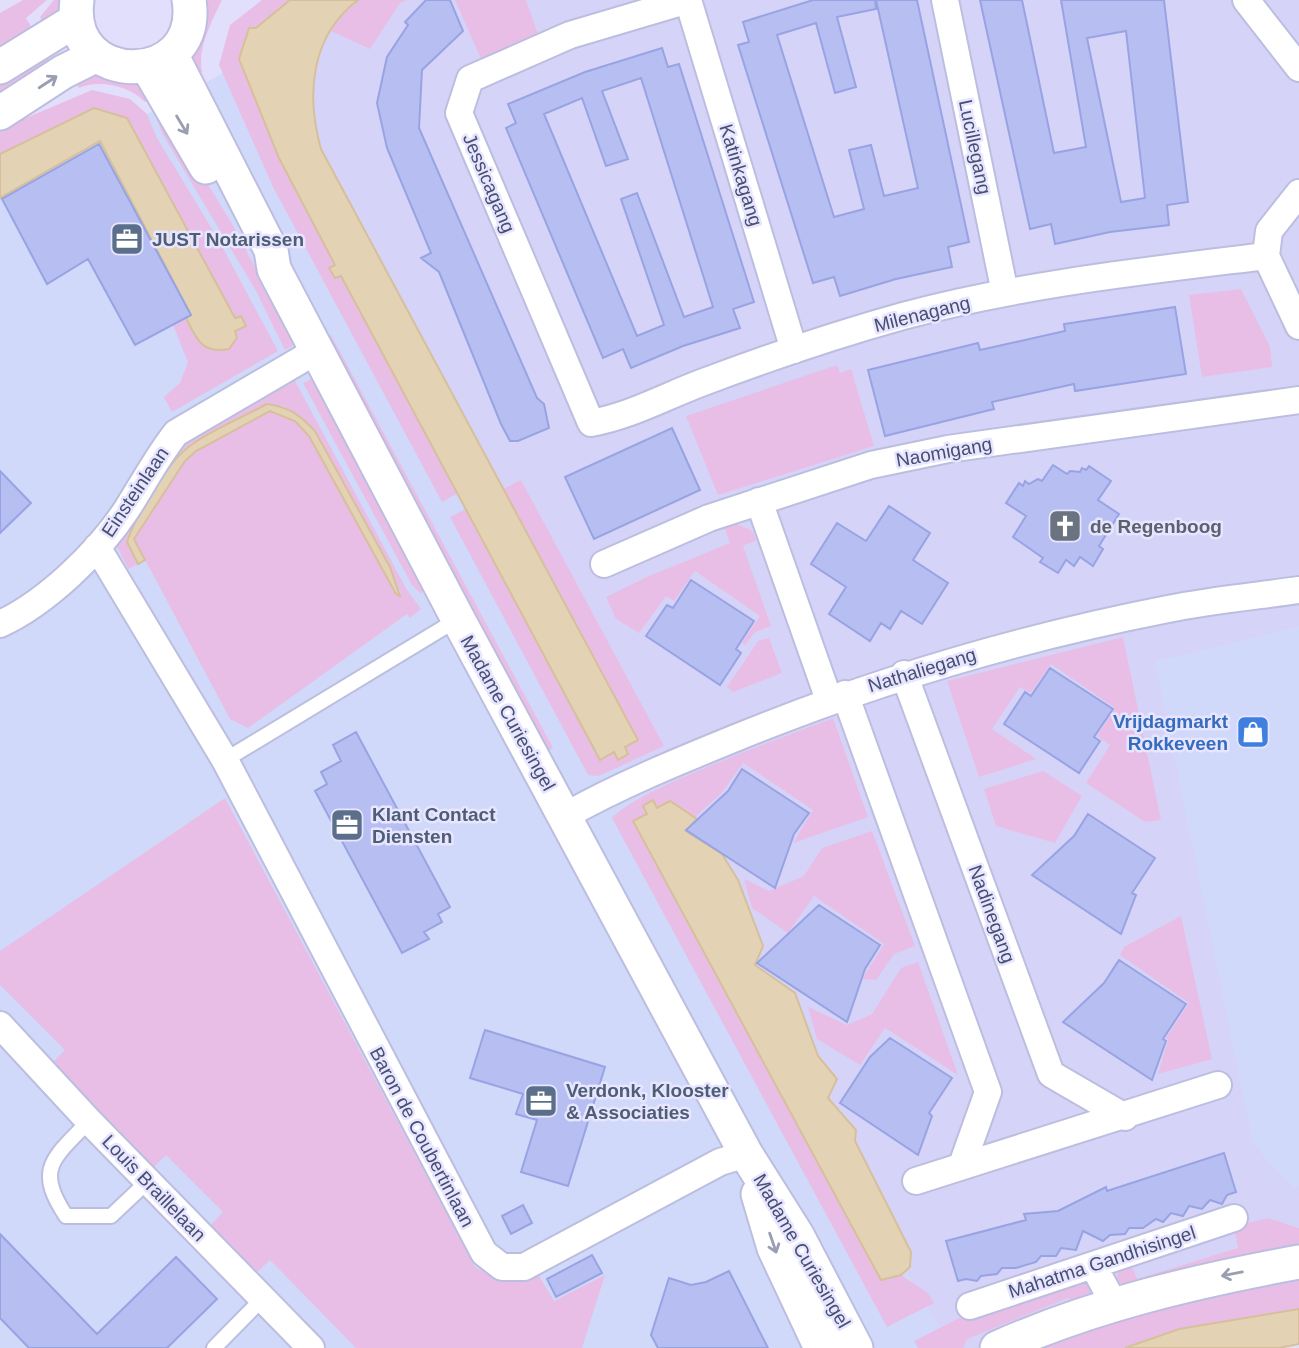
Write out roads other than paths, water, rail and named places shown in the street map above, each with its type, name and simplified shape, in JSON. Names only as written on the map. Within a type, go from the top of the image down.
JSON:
[{"type":"street","points":[[0,67],[77,10],[83,39],[97,55],[121,66],[159,60],[188,27],[190,0]]},
{"type":"street","name":"Katinkagang","points":[[688,0],[794,351]]},
{"type":"street","name":"Jessicagang","points":[[591,423],[459,113],[470,79],[570,35],[688,0]]},
{"type":"street","name":"Lucillegang","points":[[945,0],[1005,293]]},
{"type":"street","points":[[1246,0],[1299,68]]},
{"type":"street","points":[[0,113],[64,72],[97,55]]},
{"type":"street","name":"Madame Curiesingel","points":[[159,60],[260,256],[274,269],[457,619],[746,1154],[797,1235],[856,1348]]},
{"type":"street","points":[[1299,193],[1269,231],[1266,256],[1299,326]]},
{"type":"street","name":"Milenagang","points":[[591,423],[617,418],[701,383],[904,316],[1005,293],[1118,273],[1266,256]]},
{"type":"street","name":"Einsteinlaan","points":[[0,624],[42,599],[97,547],[125,512],[176,433],[316,351]]},
{"type":"street","name":"Naomigang","points":[[604,564],[709,518],[871,465],[948,449],[1299,400]]},
{"type":"street","points":[[759,501],[988,1092],[962,1164]]},
{"type":"street","name":"Baron de Coubertinlaan","points":[[97,547],[226,760],[484,1252],[502,1267],[524,1267],[720,1162],[746,1154]]},
{"type":"street","name":"Nathaliegang","points":[[565,816],[677,761],[837,697],[904,674],[1000,646],[1170,608],[1299,590]]},
{"type":"street","name":"Nadinegang","points":[[904,674],[1051,1074],[1125,1117]]},
{"type":"street","name":"Louis Braillelaan","points":[[0,1025],[89,1121],[311,1348]]},
{"type":"street","points":[[916,1181],[962,1164],[1125,1117],[1218,1085]]},
{"type":"street","name":"Madame Curiesingel","points":[[746,1154],[774,1248],[821,1348]]},
{"type":"street","name":"Mahatma Gandhisingel","points":[[970,1306],[1234,1218]]},
{"type":"street","points":[[997,1348],[1114,1304],[1215,1277],[1299,1262]]},
{"type":"street","points":[[1093,1265],[1114,1304]]},
{"type":"lane","points":[[226,760],[457,619]]},
{"type":"lane","points":[[89,1121],[58,1154],[48,1172],[51,1194],[66,1216],[111,1216],[147,1181]]},
{"type":"lane","points":[[214,1348],[263,1298]]},
{"type":"place","name":"JUST Notarissen","points":[[127,239]]},
{"type":"place","name":"de Regenboog","points":[[1065,526]]},
{"type":"place","name":"Vrijdagmarkt Rokkeveen","points":[[1253,732]]},
{"type":"place","name":"Klant Contact Diensten","points":[[347,825]]},
{"type":"place","name":"Verdonk, Klooster & Associaties","points":[[541,1101]]}]
